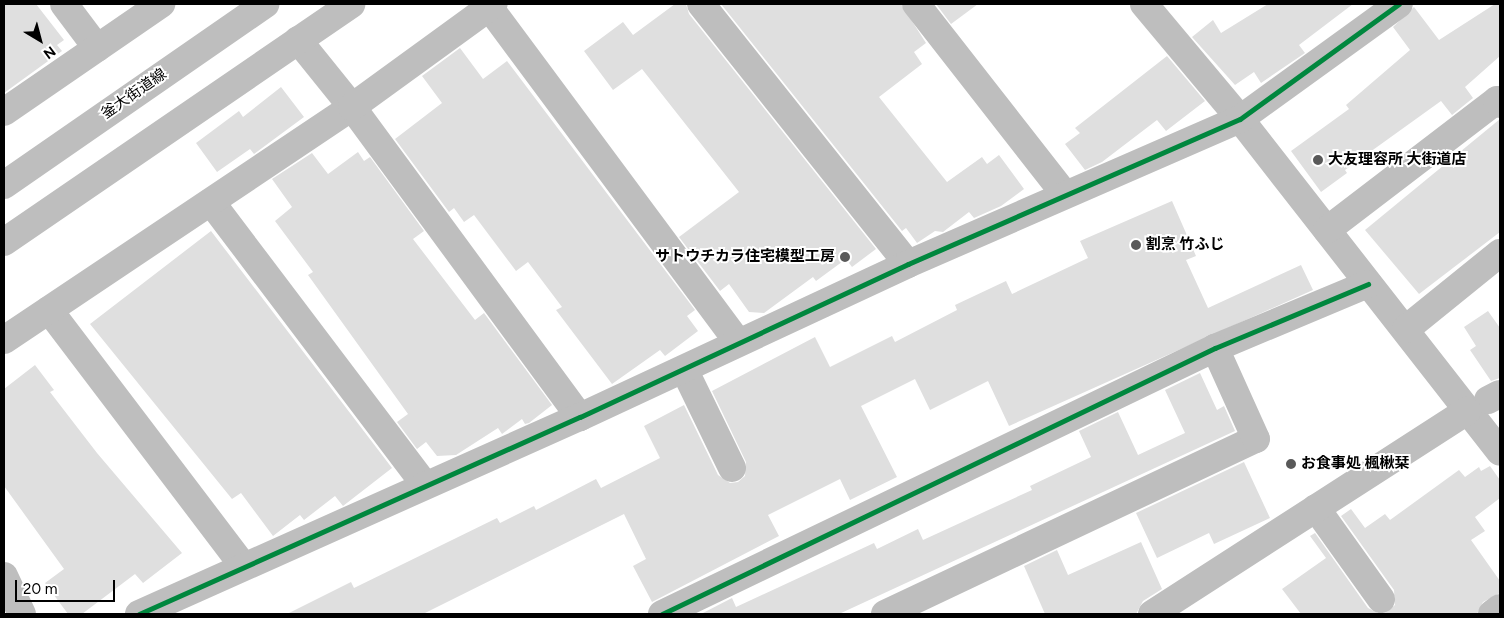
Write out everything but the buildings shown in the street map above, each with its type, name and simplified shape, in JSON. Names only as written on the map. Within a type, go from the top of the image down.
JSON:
[{"type":"street","points":[[64,4],[97,48]]},
{"type":"street","points":[[4,112],[161,4]]},
{"type":"street","name":"釜大街道線","points":[[4,185],[265,4]]},
{"type":"street","points":[[4,242],[351,4]]},
{"type":"street","points":[[701,4],[908,264]]},
{"type":"street","points":[[916,4],[1065,195]]},
{"type":"street","points":[[1144,4],[1240,119],[1368,284],[1406,329],[1485,402],[1500,452]]},
{"type":"street","points":[[139,614],[580,417],[908,264],[1240,119],[1399,4]]},
{"type":"street","points":[[4,340],[352,107],[491,6],[738,342]]},
{"type":"street","points":[[298,40],[352,107],[580,417]]},
{"type":"street","points":[[1327,230],[1497,100],[1500,104]]},
{"type":"street","points":[[211,202],[425,486]]},
{"type":"street","points":[[1406,329],[1500,253]]},
{"type":"street","points":[[662,614],[1215,348],[1368,284]]},
{"type":"street","points":[[49,310],[243,566]]},
{"type":"street","points":[[886,614],[1256,439],[1215,348]]},
{"type":"street","points":[[684,369],[732,468]]},
{"type":"street","points":[[1152,614],[1485,402]]},
{"type":"street","points":[[1316,508],[1381,599]]},
{"type":"street","points":[[4,576],[22,614]]},
{"type":"street","points":[[1492,614],[1500,608]]},
{"type":"cycle path","points":[[139,614],[580,417],[908,264],[1240,119],[1399,4]]},
{"type":"cycle path","points":[[662,614],[1215,348],[1368,284]]},
{"type":"place","name":"大友理容所 大街道店","points":[[1318,160]]},
{"type":"place","name":"割烹 竹ふじ","points":[[1136,245]]},
{"type":"place","name":"サトウチカラ住宅模型工房","points":[[845,257]]},
{"type":"place","name":"お食事処 楓楸栞","points":[[1291,464]]}]
